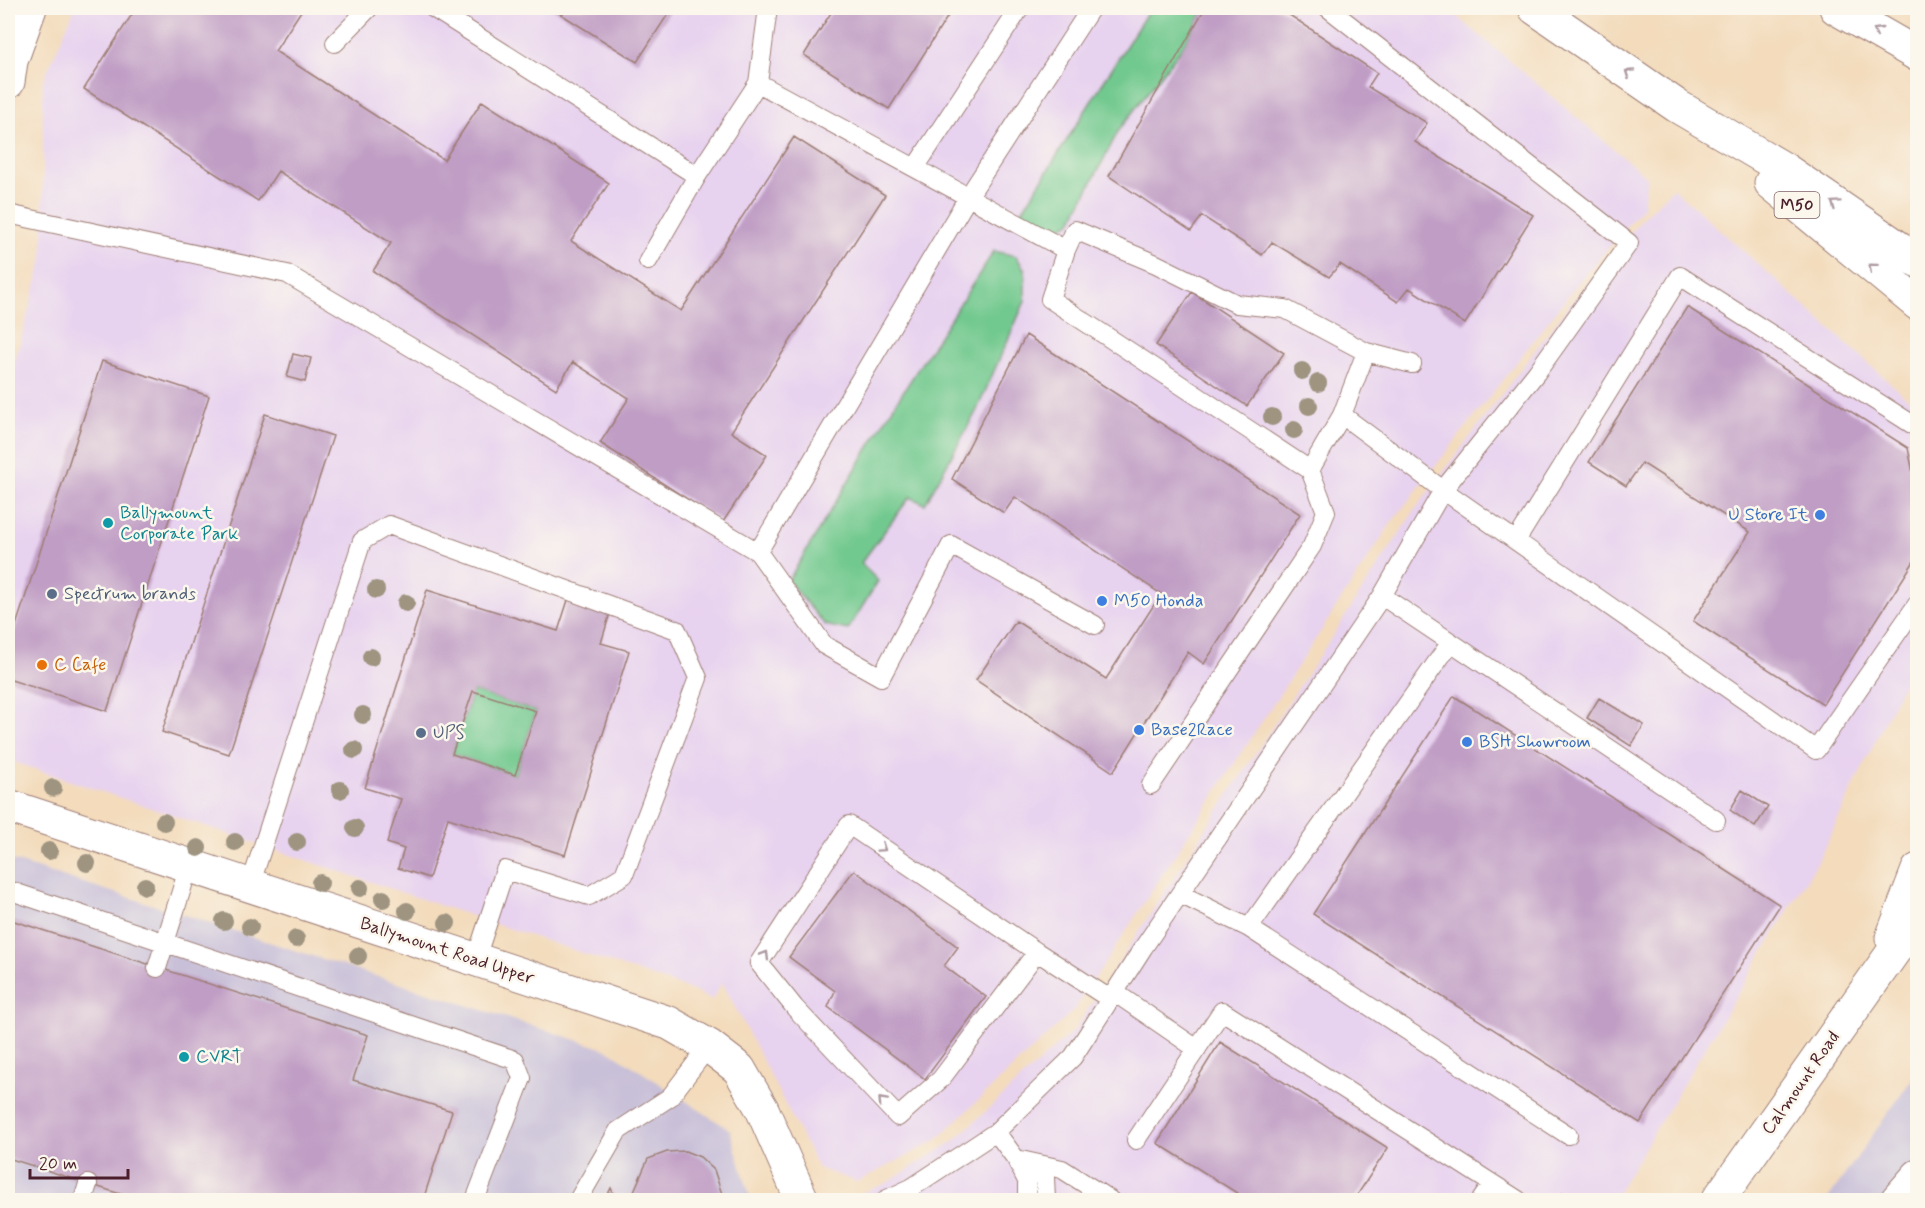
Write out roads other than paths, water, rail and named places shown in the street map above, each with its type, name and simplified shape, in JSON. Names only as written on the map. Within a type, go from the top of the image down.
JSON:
[{"type":"main road","points":[[8,82],[11,61],[30,8]]},
{"type":"main road","name":"M50","points":[[1535,8],[1677,106],[1784,169],[1917,261]]},
{"type":"main road","points":[[1836,8],[1917,56]]},
{"type":"main road","name":"M50","points":[[1677,106],[1917,304]]},
{"type":"main road","name":"Ballymount Road Upper","points":[[8,806],[669,1023],[709,1046],[739,1069],[762,1109],[802,1200]]},
{"type":"main road","name":"Calmount Road","points":[[1882,965],[1917,870]]},
{"type":"main road","name":"Calmount Road","points":[[1718,1200],[1917,917]]},
{"type":"main road","points":[[1897,1200],[1917,1176]]},
{"type":"lane","points":[[335,43],[369,8]]},
{"type":"lane","points":[[433,8],[697,176]]},
{"type":"lane","points":[[648,261],[697,176],[758,83],[768,8]]},
{"type":"lane","points":[[915,168],[1020,8]]},
{"type":"lane","points":[[758,552],[968,197],[1091,8]]},
{"type":"lane","points":[[885,1200],[911,1188],[996,1132],[1073,1056],[1382,596],[1443,490],[1537,372],[1629,243],[1328,8]]},
{"type":"lane","points":[[758,83],[1066,250]]},
{"type":"lane","points":[[8,214],[287,274],[758,552],[824,645],[881,677],[951,545],[1095,625]]},
{"type":"lane","points":[[1151,785],[1312,546],[1326,512],[1310,470],[1050,299],[1066,250],[1076,230],[1156,264],[1237,304],[1285,309],[1366,352],[1412,364]]},
{"type":"lane","points":[[1516,541],[1680,276],[1917,428]]},
{"type":"lane","points":[[1310,470],[1342,414],[1366,352]]},
{"type":"lane","points":[[1342,414],[1443,490],[1816,750],[1917,603]]},
{"type":"lane","points":[[250,886],[362,541],[389,525],[676,630],[698,678],[624,876],[589,896],[505,870],[475,961]]},
{"type":"lane","points":[[1382,596],[1716,820]]},
{"type":"lane","points":[[1249,928],[1451,642]]},
{"type":"lane","points":[[1037,952],[941,1079],[898,1117],[795,1008],[759,963],[849,825],[1037,952],[1112,995],[1197,1049]]},
{"type":"lane","points":[[157,968],[189,866]]},
{"type":"lane","points":[[8,890],[515,1060],[522,1078],[475,1200]]},
{"type":"lane","points":[[1180,894],[1249,928],[1568,1135]]},
{"type":"lane","points":[[1136,1140],[1222,1011],[1518,1200]]},
{"type":"lane","points":[[578,1200],[618,1131],[670,1097],[709,1046]]},
{"type":"lane","points":[[996,1132],[1017,1159],[1027,1181],[1027,1200]]},
{"type":"lane","points":[[1017,1159],[1044,1177],[1046,1200]]},
{"type":"lane","points":[[1017,1159],[1062,1169],[1110,1200]]},
{"type":"lane","points":[[1482,1200],[1492,1184]]},
{"type":"place","name":"U Store It","points":[[1820,515]]},
{"type":"place","name":"Ballymount Corporate Park","points":[[108,523]]},
{"type":"place","name":"Spectrum brands","points":[[52,594]]},
{"type":"place","name":"M50 Honda","points":[[1102,601]]},
{"type":"place","name":"C Cafe","points":[[42,665]]},
{"type":"place","name":"Base2Race","points":[[1139,730]]},
{"type":"place","name":"UPS","points":[[421,733]]},
{"type":"place","name":"BSH Showroom","points":[[1467,742]]},
{"type":"place","name":"CVRT","points":[[184,1057]]}]
